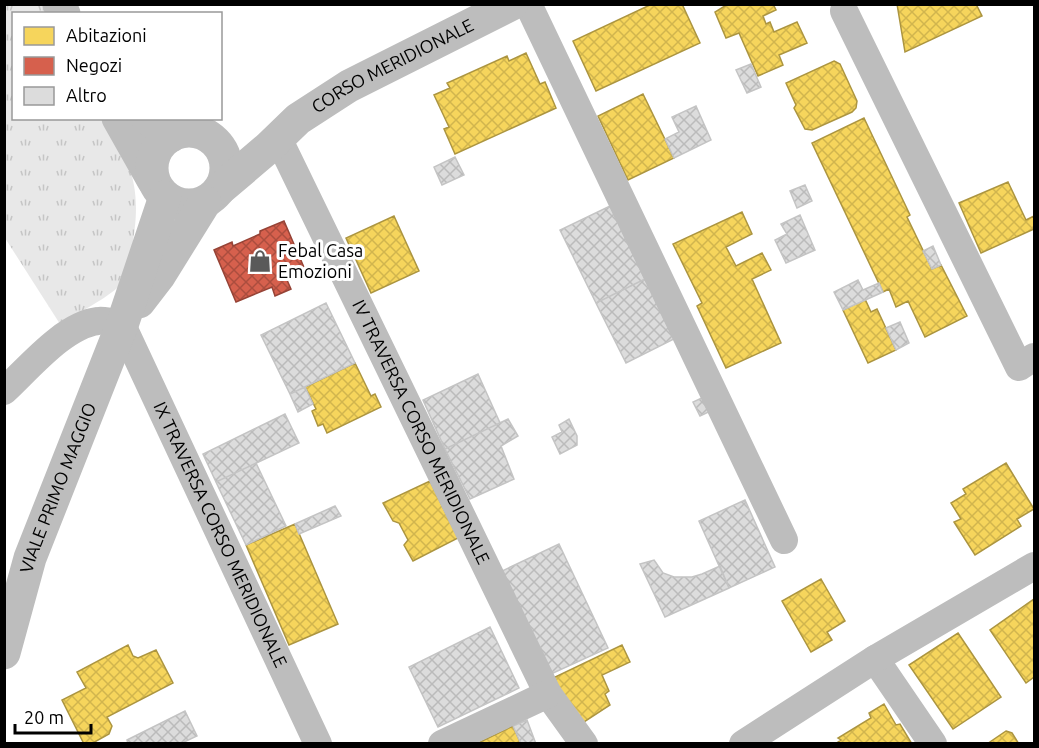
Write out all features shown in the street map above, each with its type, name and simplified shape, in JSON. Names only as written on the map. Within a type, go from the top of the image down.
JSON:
[{"type":"street","name":"CORSO MERIDIONALE","points":[[213,195],[298,119],[349,86],[512,4]]},
{"type":"street","points":[[528,4],[784,540]]},
{"type":"street","points":[[844,11],[1019,367],[1035,357]]},
{"type":"street","points":[[118,120],[159,188],[184,205],[195,205],[213,195],[225,176],[226,163],[222,151],[214,141],[203,134]]},
{"type":"street","points":[[159,188],[152,167],[154,155],[161,144],[159,127],[203,134],[278,138]]},
{"type":"street","name":"IV TRAVERSA CORSO MERIDIONALE","points":[[278,138],[548,694],[584,744]]},
{"type":"street","name":"VIALE PRIMO MAGGIO","points":[[4,653],[30,558],[122,325],[159,188]]},
{"type":"street","name":"VIALE PRIMO MAGGIO","points":[[122,325],[159,276],[213,195]]},
{"type":"street","points":[[4,391],[57,341],[81,327],[99,321],[122,325]]},
{"type":"street","name":"IX TRAVERSA CORSO MERIDIONALE","points":[[122,325],[318,744]]},
{"type":"street","points":[[742,744],[875,659],[1035,566]]},
{"type":"street","points":[[875,659],[933,744]]},
{"type":"street","points":[[442,744],[548,694]]},
{"type":"green space","points":[[5,5],[45,5],[49,12],[12,12],[12,120],[107,120],[133,180],[136,210],[130,263],[119,286],[60,324],[5,238]]},
{"type":"building: Abitazioni","points":[[652,4],[682,4],[700,43],[596,91],[573,41]]},
{"type":"building: Abitazioni","points":[[728,4],[773,4],[776,10],[763,16],[766,24],[770,22],[774,32],[797,22],[807,43],[779,55],[783,65],[758,76],[739,33],[726,38],[715,12]]},
{"type":"building: Abitazioni","points":[[897,4],[976,4],[982,16],[905,52]]},
{"type":"building: Abitazioni","points":[[526,53],[540,84],[545,82],[556,108],[455,154],[444,129],[449,127],[434,95],[450,88],[447,83],[507,56],[509,61]]},
{"type":"building: Abitazioni","points":[[834,61],[840,64],[857,101],[856,108],[812,130],[805,129],[794,108],[796,105],[786,83]]},
{"type":"building: Abitazioni","points":[[643,94],[674,158],[628,180],[598,116]]},
{"type":"building: Abitazioni","points":[[864,118],[910,215],[907,217],[932,269],[941,265],[967,316],[925,337],[908,301],[896,307],[889,289],[883,292],[812,143]]},
{"type":"building: Abitazioni","points":[[1008,182],[1026,220],[1034,216],[1034,229],[981,253],[959,203]]},
{"type":"building: Abitazioni","points":[[742,212],[752,234],[726,247],[736,266],[762,253],[771,270],[752,279],[781,343],[726,368],[697,306],[702,303],[673,244]]},
{"type":"building: Abitazioni","points":[[394,216],[419,271],[371,293],[346,238]]},
{"type":"building: Abitazioni","points":[[865,299],[871,312],[877,309],[896,350],[868,363],[843,310]]},
{"type":"building: Abitazioni","points":[[355,363],[371,396],[375,394],[381,407],[327,433],[323,424],[318,426],[312,411],[316,409],[305,387]]},
{"type":"building: Abitazioni","points":[[1006,463],[1034,509],[1017,519],[1021,526],[975,555],[954,522],[961,519],[951,503],[966,494],[963,489]]},
{"type":"building: Abitazioni","points":[[430,481],[458,538],[413,561],[404,545],[408,540],[399,523],[393,521],[383,503]]},
{"type":"building: Abitazioni","points":[[295,524],[338,624],[289,645],[246,545]]},
{"type":"building: Abitazioni","points":[[821,579],[845,621],[827,632],[832,640],[811,652],[782,601]]},
{"type":"building: Abitazioni","points":[[1034,599],[1034,677],[1026,683],[990,630]]},
{"type":"building: Abitazioni","points":[[958,633],[1001,697],[953,729],[909,665]]},
{"type":"building: Abitazioni","points":[[128,645],[133,656],[138,658],[156,650],[173,683],[107,717],[112,726],[109,734],[91,744],[84,744],[62,700],[86,688],[77,672]]},
{"type":"building: Abitazioni","points":[[622,645],[630,662],[602,675],[609,691],[605,694],[610,705],[581,724],[553,678]]},
{"type":"building: Abitazioni","points":[[884,704],[896,725],[900,724],[912,744],[835,744],[841,740],[838,738],[871,718],[869,713]]},
{"type":"building: Abitazioni","points":[[513,726],[521,744],[476,744]]},
{"type":"building: Abitazioni","points":[[1006,731],[1012,733],[1019,744],[987,744]]},
{"type":"building: Negozi","name":"Febal Casa Emozioni","points":[[284,221],[306,272],[287,280],[291,289],[275,296],[272,287],[236,302],[214,250],[232,242],[233,246]]},
{"type":"building: Altro","points":[[751,64],[761,87],[747,93],[736,70]]},
{"type":"building: Altro","points":[[696,106],[711,140],[674,158],[665,139],[679,132],[672,117]]},
{"type":"building: Altro","points":[[455,157],[464,175],[442,185],[434,167]]},
{"type":"building: Altro","points":[[805,185],[812,201],[797,208],[790,191]]},
{"type":"building: Altro","points":[[610,206],[645,279],[596,303],[560,230]]},
{"type":"building: Altro","points":[[800,215],[815,250],[786,263],[775,240],[787,234],[781,224]]},
{"type":"building: Altro","points":[[933,246],[941,265],[932,269],[923,251]]},
{"type":"building: Altro","points":[[645,279],[674,339],[626,363],[596,303]]},
{"type":"building: Altro","points":[[858,280],[863,290],[879,283],[883,292],[843,310],[834,292]]},
{"type":"building: Altro","points":[[326,303],[355,363],[290,394],[261,335]]},
{"type":"building: Altro","points":[[900,322],[909,343],[896,350],[886,328]]},
{"type":"building: Altro","points":[[478,374],[500,423],[445,449],[423,400]]},
{"type":"building: Altro","points":[[305,387],[313,404],[298,412],[290,394]]},
{"type":"building: Altro","points":[[706,396],[713,410],[700,416],[693,402]]},
{"type":"building: Altro","points":[[285,414],[299,443],[216,482],[203,454]]},
{"type":"building: Altro","points":[[508,419],[518,436],[501,446],[514,479],[470,499],[445,449]]},
{"type":"building: Altro","points":[[569,419],[577,436],[577,445],[560,454],[552,437],[562,432],[559,425]]},
{"type":"building: Altro","points":[[256,463],[286,526],[246,545],[216,482]]},
{"type":"building: Altro","points":[[745,500],[775,567],[729,588],[699,521]]},
{"type":"building: Altro","points":[[335,506],[341,516],[299,534],[295,524]]},
{"type":"building: Altro","points":[[559,544],[608,648],[551,674],[502,571]]},
{"type":"building: Altro","points":[[654,560],[663,573],[674,577],[692,577],[720,566],[729,588],[665,617],[640,564]]},
{"type":"building: Altro","points":[[490,627],[519,688],[438,727],[409,667]]},
{"type":"building: Altro","points":[[185,711],[197,736],[180,744],[128,744],[127,740]]},
{"type":"building: Altro","points":[[527,720],[536,744],[521,744],[513,726]]},
{"type":"place","name":"Febal Casa Emozioni","points":[[260,261]]}]
